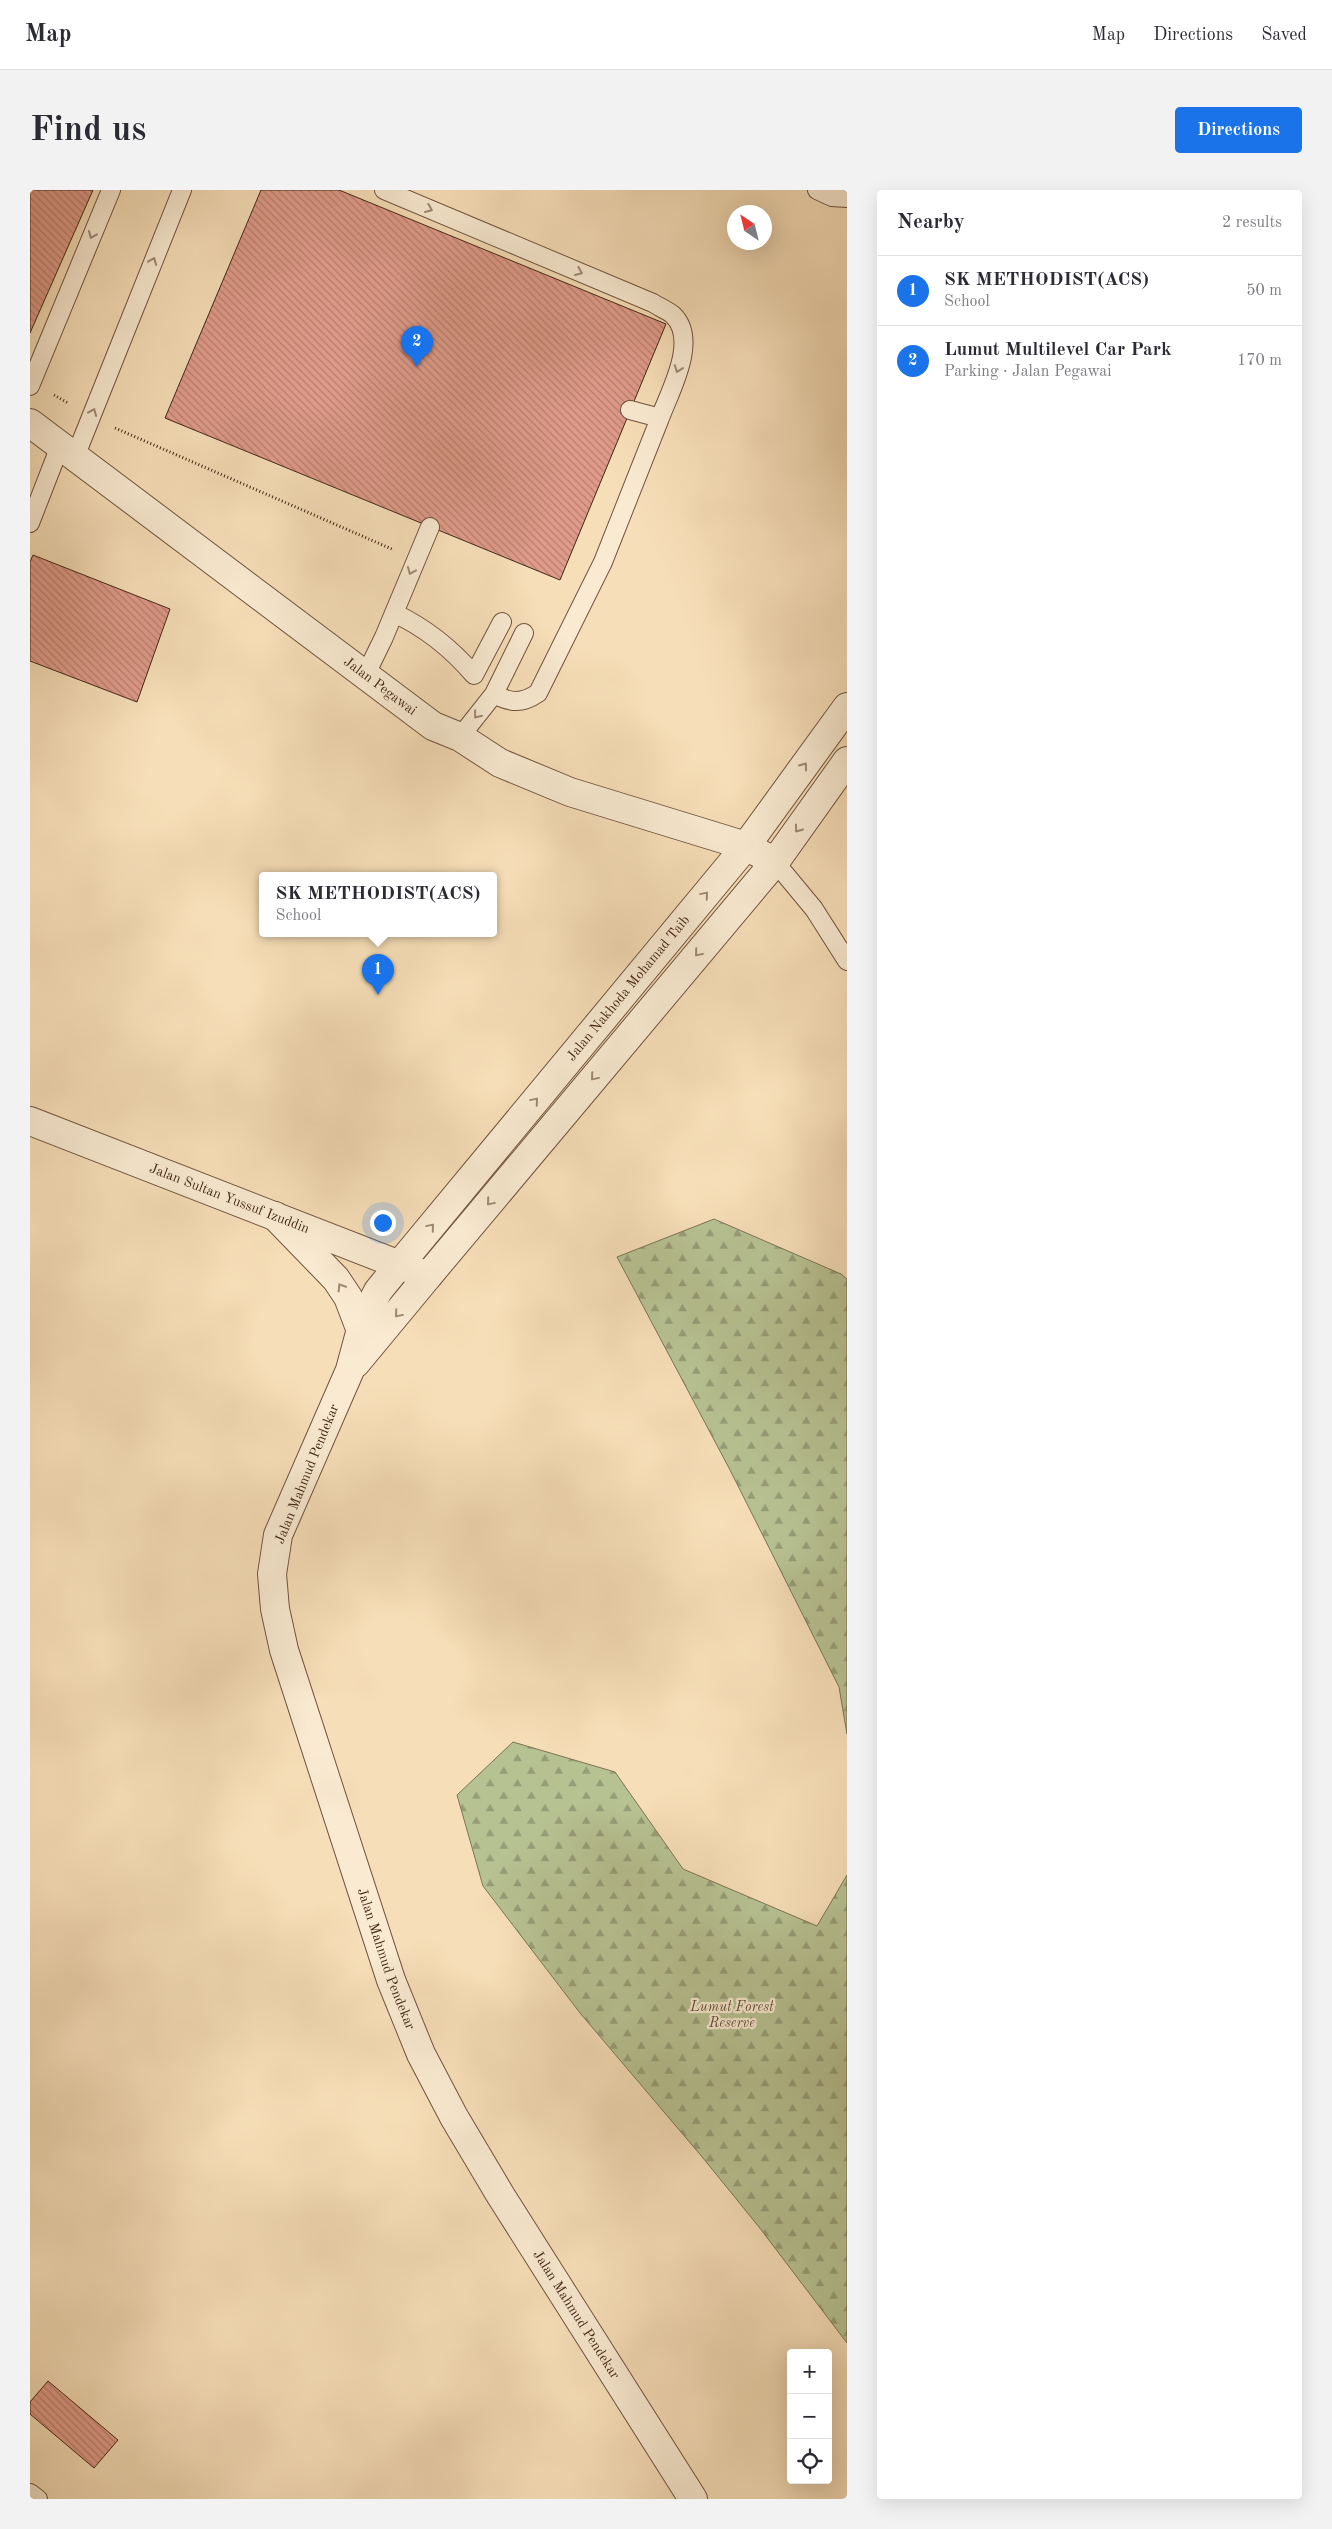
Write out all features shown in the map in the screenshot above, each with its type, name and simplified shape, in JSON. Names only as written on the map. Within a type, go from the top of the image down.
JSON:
[{"type":"street","name":"Jalan Pegawai","points":[[30,423],[433,726],[460,737],[500,763],[570,792],[746,846],[775,862]]},
{"type":"street","name":"Jalan Nakhoda Mohamad Taib","points":[[400,1264],[746,846],[847,706]]},
{"type":"street","points":[[428,1276],[775,862],[847,761]]},
{"type":"street","name":"Jalan Sultan Yussuf Izuddin","points":[[30,1121],[272,1213],[428,1276]]},
{"type":"street","points":[[272,1213],[336,1279],[348,1298],[361,1331]]},
{"type":"street","name":"Jalan Mahmud Pendekar","points":[[400,1264],[378,1292],[364,1318],[350,1370],[278,1535],[272,1574],[274,1609],[284,1650],[390,1980],[421,2054],[454,2116],[501,2196],[693,2499]]},
{"type":"street","name":"Jalan Mahmud Pendekar","points":[[350,1370],[428,1276]]},
{"type":"lane","points":[[31,383],[111,190]]},
{"type":"lane","points":[[30,523],[68,452],[90,417],[182,190]]},
{"type":"lane","points":[[384,190],[653,303],[673,315],[683,329],[684,353],[603,562],[538,693],[522,702],[512,702],[494,694]]},
{"type":"lane","points":[[817,190],[832,197],[847,198]]},
{"type":"lane","points":[[630,410],[660,418]]},
{"type":"lane","points":[[365,676],[430,527]]},
{"type":"lane","points":[[394,613],[420,626],[458,656],[474,675],[502,622]]},
{"type":"lane","points":[[460,737],[494,694],[524,633]]},
{"type":"lane","points":[[775,862],[814,909],[847,961]]},
{"type":"lane","points":[[30,2493],[38,2499]]},
{"type":"path","points":[[31,383],[90,417],[416,560]]},
{"type":"green space","points":[[714,1219],[841,1274],[847,1279],[847,1734],[839,1687],[729,1468],[617,1257]]},
{"type":"green space","name":"Lumut Forest Reserve","points":[[513,1742],[615,1772],[683,1869],[817,1926],[847,1875],[847,2343],[759,2227],[580,2013],[483,1886],[457,1795]]},
{"type":"building","points":[[30,190],[93,190],[30,333]]},
{"type":"building","points":[[261,190],[339,190],[666,324],[560,580],[165,418]]},
{"type":"building","points":[[33,555],[170,609],[137,702],[30,661],[30,562]]},
{"type":"building","points":[[48,2381],[118,2440],[94,2468],[30,2414],[30,2402]]},
{"type":"place","name":"Lumut Multilevel Car Park","points":[[417,367]]},
{"type":"place","name":"SK METHODIST(ACS)","points":[[378,995]]}]
